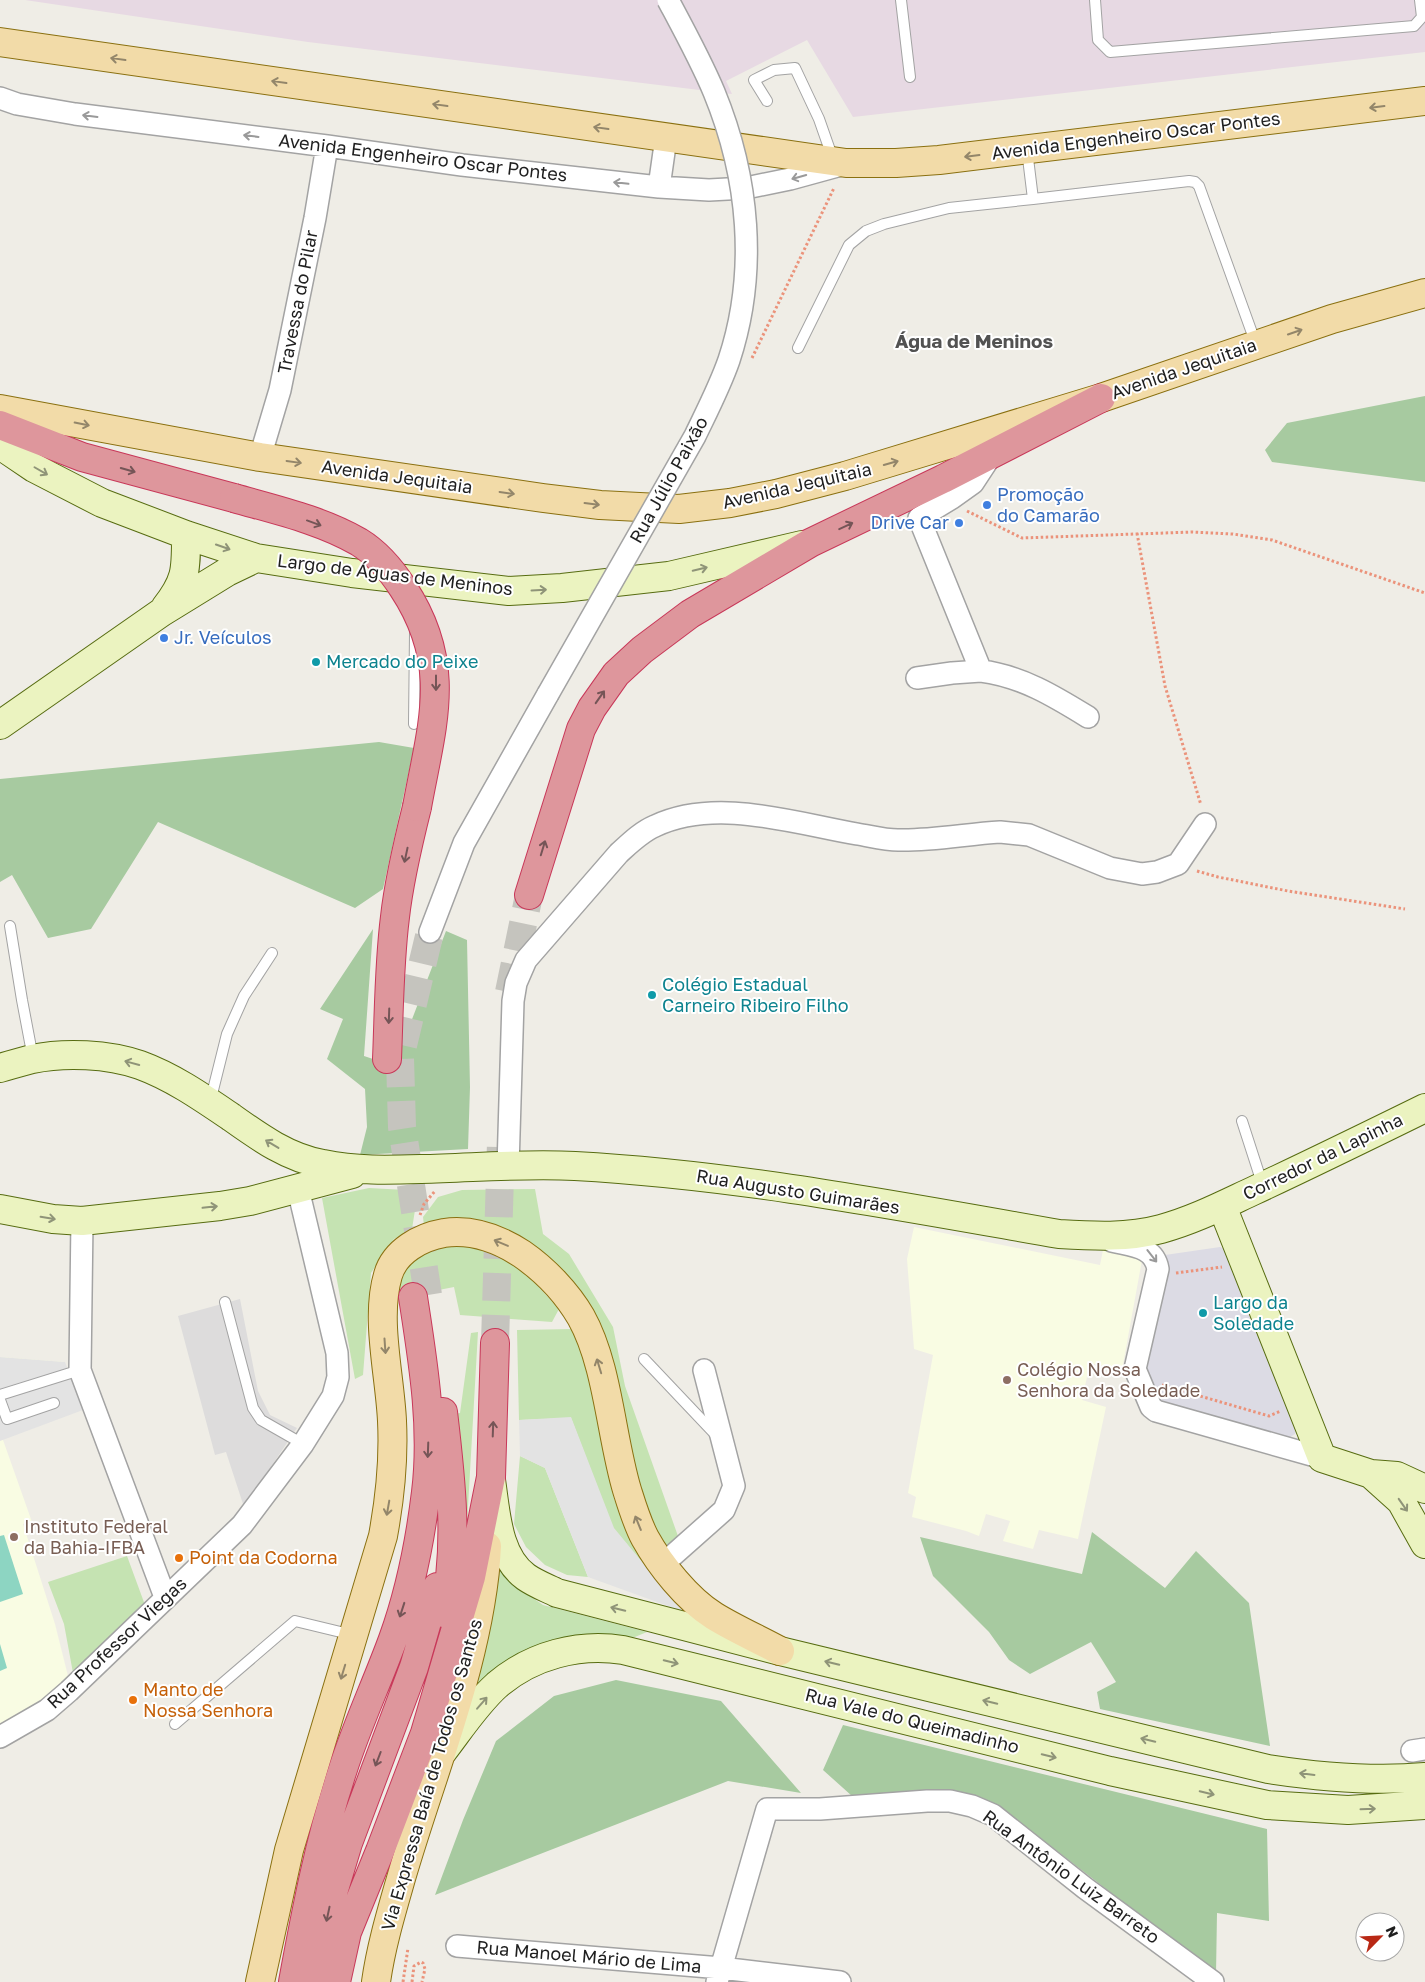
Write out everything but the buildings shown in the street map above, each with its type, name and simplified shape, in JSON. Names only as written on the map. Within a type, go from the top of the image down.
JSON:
[{"type":"highway","points":[[529,895],[581,729],[592,708],[616,674],[665,631],[810,543],[992,454],[1101,398]]},
{"type":"highway","points":[[0,425],[82,457],[234,498],[334,530],[360,543],[385,565],[408,596],[432,651],[436,678],[435,708],[417,807],[404,859],[395,916],[387,1059]]},
{"type":"highway","points":[[292,1982],[313,1882],[343,1770],[393,1639],[408,1590],[424,1509],[429,1430],[421,1296],[450,1469],[452,1569],[439,1634],[374,1823],[347,1932]]},
{"type":"highway","name":"Via Expressa Baía de Todos os Santos","points":[[336,1982],[347,1932],[404,1790],[441,1683],[471,1577],[491,1477],[495,1343]]},
{"type":"highway","points":[[314,1982],[332,1896],[348,1843],[414,1667],[428,1620],[436,1587],[450,1494]]},
{"type":"main road","name":"Avenida Engenheiro Oscar Pontes","points":[[0,42],[840,163],[896,163],[939,160],[1419,100]]},
{"type":"main road","name":"Avenida Jequitaia","points":[[0,409],[260,456],[543,498],[600,505],[679,509],[730,503],[776,494],[845,476],[1101,398],[1332,319],[1418,297]]},
{"type":"main road","points":[[262,1973],[289,1850],[383,1536],[390,1500],[392,1421],[383,1297],[389,1271],[396,1260],[414,1244],[437,1234],[451,1232],[470,1233],[488,1237],[511,1247],[535,1264],[560,1288],[581,1316],[600,1371],[622,1473],[644,1536],[662,1565],[687,1593],[713,1615],[780,1651]]},
{"type":"main road","name":"Via Expressa Baía de Todos os Santos","points":[[376,1982],[390,1918],[440,1754],[476,1626],[486,1570],[491,1477]]},
{"type":"main road","points":[[262,1973],[319,1817],[343,1770]]},
{"type":"street","name":"Rua Júlio Paixão","points":[[430,932],[464,843],[695,436],[729,359],[739,323],[745,284],[747,249],[746,213],[739,170],[714,93],[668,0]]},
{"type":"street","name":"Avenida Engenheiro Oscar Pontes","points":[[0,98],[17,104],[75,114],[462,165],[659,187],[717,190],[746,188],[790,179],[840,163]]},
{"type":"street","points":[[659,187],[666,138]]},
{"type":"street","name":"Travessa do Pilar","points":[[260,456],[280,390],[315,218],[327,146]]},
{"type":"street","name":"Largo de Águas de Meninos","points":[[0,445],[49,476],[102,503],[186,535],[256,558],[352,573],[509,591],[562,588],[670,576],[810,543]]},
{"type":"street","points":[[981,671],[919,518],[972,483],[992,454]]},
{"type":"street","points":[[162,612],[179,591],[184,575],[186,535]]},
{"type":"street","points":[[0,725],[162,612],[227,572],[256,558]]},
{"type":"street","points":[[917,678],[981,671],[1002,674],[1053,695],[1088,717]]},
{"type":"street","points":[[508,1167],[513,1001],[519,974],[526,960],[618,853],[634,838],[653,826],[677,817],[697,813],[720,813],[750,814],[897,840],[1000,832],[1016,833],[1044,840],[1110,868],[1142,874],[1178,864],[1205,824]]},
{"type":"street","points":[[0,1068],[33,1059],[74,1056],[118,1059],[141,1066],[167,1078],[299,1159],[324,1165],[368,1170]]},
{"type":"street","name":"Corredor da Lapinha","points":[[1222,1206],[1425,1108]]},
{"type":"street","points":[[298,1189],[301,1176],[299,1159]]},
{"type":"street","name":"Rua Augusto Guimarães","points":[[368,1170],[572,1166],[692,1176],[797,1190],[1059,1234],[1091,1236],[1131,1234],[1160,1229],[1222,1206]]},
{"type":"street","points":[[0,1209],[53,1219],[82,1221],[220,1206],[298,1189],[325,1180],[368,1170]]},
{"type":"street","name":"Rua Professor Viegas","points":[[0,1737],[47,1710],[69,1691],[242,1525],[303,1444],[333,1396],[338,1377],[338,1353],[298,1189]]},
{"type":"street","points":[[1222,1206],[1322,1458]]},
{"type":"street","points":[[82,1221],[80,1370],[165,1597]]},
{"type":"street","points":[[1091,1236],[1146,1249],[1157,1262],[1157,1275],[1135,1369],[1151,1407],[1156,1411],[1322,1458],[1371,1474],[1397,1476],[1425,1489]]},
{"type":"street","points":[[623,1650],[643,1644],[661,1631],[670,1611],[671,1598],[662,1565],[724,1510],[734,1486],[704,1370]]},
{"type":"street","points":[[1371,1474],[1402,1502],[1425,1544]]},
{"type":"street","name":"Rua Vale do Queimadinho","points":[[491,1477],[499,1528],[505,1548],[514,1564],[525,1576],[557,1593],[780,1651],[1268,1769],[1349,1778],[1404,1779],[1425,1777]]},
{"type":"street","name":"Rua Vale do Queimadinho","points":[[440,1754],[496,1686],[515,1672],[557,1653],[602,1647],[623,1650],[1110,1771],[1267,1805],[1348,1810],[1425,1805]]},
{"type":"street","name":"Rua Antônio Luiz Barreto","points":[[719,1975],[767,1810],[820,1809],[927,1800],[950,1801],[972,1806],[993,1815],[1085,1888],[1213,1982]]},
{"type":"street","name":"Rua Manoel Mário de Lima","points":[[456,1946],[719,1975],[840,1982]]},
{"type":"lane","points":[[901,0],[910,77]]},
{"type":"lane","points":[[1094,0],[1098,40],[1110,52],[1414,26],[1422,17],[1420,0]]},
{"type":"lane","points":[[767,102],[754,80],[774,70],[795,68],[840,163]]},
{"type":"lane","points":[[1027,149],[1033,199]]},
{"type":"lane","points":[[798,348],[849,245],[866,231],[884,224],[949,208],[1189,181],[1195,182],[1198,186],[1223,250],[1256,345]]},
{"type":"lane","points":[[414,724],[415,580]]},
{"type":"lane","points":[[10,926],[33,1059]]},
{"type":"lane","points":[[210,1103],[227,1034],[244,996],[272,953]]},
{"type":"lane","points":[[1242,1121],[1263,1186]]},
{"type":"lane","points":[[225,1302],[254,1408],[261,1420],[303,1444]]},
{"type":"lane","points":[[644,1360],[722,1441]]},
{"type":"lane","points":[[0,1395],[80,1370]]},
{"type":"lane","points":[[0,1400],[7,1420],[54,1404]]},
{"type":"lane","points":[[175,1724],[294,1620],[354,1636]]},
{"type":"path","points":[[752,358],[840,163]]},
{"type":"path","points":[[961,512],[970,511],[1022,538],[1193,532],[1233,534],[1272,540],[1425,593]]},
{"type":"path","points":[[1137,533],[1165,686],[1176,726],[1196,783],[1205,824]]},
{"type":"path","points":[[1178,864],[1218,877],[1405,909]]},
{"type":"path","points":[[419,1219],[424,1204],[439,1187]]},
{"type":"path","points":[[1157,1275],[1228,1266],[1244,1261]]},
{"type":"path","points":[[1138,1378],[1269,1416],[1286,1409]]},
{"type":"path","points":[[403,1982],[408,1947]]},
{"type":"path","points":[[412,1982],[416,1964],[421,1962],[424,1963],[425,1969],[422,1982]]},
{"type":"shaded area","points":[[25,0],[1425,0],[1425,52],[853,117],[807,40],[726,81],[732,94],[308,42]]},
{"type":"shaded area","name":"Colégio Nossa Senhora da Soledade","points":[[914,1227],[1100,1265],[1103,1250],[1142,1260],[1122,1370],[1090,1363],[1082,1400],[1106,1407],[1078,1539],[1039,1530],[1033,1549],[1003,1541],[1010,1521],[986,1514],[979,1536],[912,1517],[916,1497],[908,1493],[933,1355],[914,1349],[907,1259]]},
{"type":"shaded area","name":"Largo da Soledade","points":[[1220,1247],[1227,1250],[1297,1427],[1295,1434],[1285,1440],[1156,1406],[1138,1368],[1165,1255]]},
{"type":"shaded area","points":[[240,1299],[258,1391],[270,1415],[297,1428],[244,1507],[226,1452],[215,1455],[178,1316]]},
{"type":"shaded area","name":"Instituto Federal da Bahia-IFBA","points":[[0,1357],[65,1362],[3,1440],[32,1522],[23,1524],[55,1624],[68,1676],[46,1702],[0,1730]]},
{"type":"shaded area","points":[[0,1357],[65,1362],[83,1410],[0,1441]]},
{"type":"shaded area","points":[[571,1417],[614,1528],[652,1574],[693,1615],[588,1577],[545,1468],[520,1456],[519,1420]]},
{"type":"green space","points":[[1425,396],[1425,482],[1272,462],[1265,450],[1287,423]]},
{"type":"green space","points":[[379,742],[414,748],[383,889],[355,908],[158,822],[91,929],[48,938],[12,875],[0,882],[0,779]]},
{"type":"green space","points":[[373,929],[364,1056],[394,1066],[446,931],[467,940],[470,1087],[468,1149],[360,1155],[367,1127],[365,1089],[327,1059],[343,1019],[320,1009]]},
{"type":"green space","points":[[369,1188],[424,1191],[415,1210],[412,1229],[394,1239],[371,1273],[363,1375],[355,1379],[322,1198]]},
{"type":"green space","points":[[535,1189],[543,1234],[569,1254],[613,1327],[625,1386],[679,1539],[663,1549],[648,1520],[604,1345],[518,1239],[483,1220],[424,1226],[423,1217],[438,1197],[462,1190]]},
{"type":"green space","points":[[467,1243],[512,1258],[559,1309],[552,1322],[460,1315],[454,1287],[393,1299],[398,1273],[434,1247]]},
{"type":"green space","points":[[574,1329],[592,1385],[614,1499],[652,1574],[613,1528],[571,1418],[519,1420],[517,1330]]},
{"type":"green space","points":[[478,1332],[466,1542],[448,1415],[460,1413],[471,1333]]},
{"type":"green space","points":[[520,1456],[545,1468],[588,1577],[567,1575],[545,1565],[526,1547],[514,1524]]},
{"type":"green space","points":[[1092,1532],[1165,1588],[1196,1551],[1249,1603],[1270,1746],[1100,1709],[1097,1692],[1116,1682],[1091,1642],[1030,1674],[1009,1660],[989,1632],[933,1576],[920,1537],[1082,1574]]},
{"type":"green space","points":[[4,1535],[23,1594],[0,1602],[0,1536]]},
{"type":"green space","points":[[127,1556],[145,1605],[73,1673],[64,1624],[48,1582]]},
{"type":"green space","points":[[500,1560],[517,1587],[543,1605],[647,1632],[630,1639],[559,1643],[462,1708]]},
{"type":"green space","points":[[0,1644],[7,1668],[0,1671]]},
{"type":"green space","points":[[616,1680],[721,1701],[801,1793],[728,1781],[435,1895],[463,1820],[496,1741],[554,1696]]},
{"type":"green space","points":[[843,1725],[1267,1829],[1269,1921],[1217,1913],[1216,1974],[999,1806],[954,1793],[852,1796],[823,1770]]},
{"type":"tunnel","points":[[509,992],[529,895]]},
{"type":"tunnel","points":[[428,1295],[402,1127],[400,1058],[430,932]]},
{"type":"tunnel","points":[[495,1343],[501,1142]]},
{"type":"place","name":"Promoção do Camarão","points":[[987,505]]},
{"type":"place","name":"Drive Car","points":[[959,523]]},
{"type":"place","name":"Jr. Veículos","points":[[164,638]]},
{"type":"place","name":"Mercado do Peixe","points":[[316,662]]},
{"type":"place","name":"Colégio Estadual Carneiro Ribeiro Filho","points":[[652,995]]},
{"type":"place","name":"Largo da Soledade","points":[[1203,1313]]},
{"type":"place","name":"Colégio Nossa Senhora da Soledade","points":[[1007,1380]]},
{"type":"place","name":"Instituto Federal da Bahia-IFBA","points":[[14,1537]]},
{"type":"place","name":"Point da Codorna","points":[[179,1558]]},
{"type":"place","name":"Manto de Nossa Senhora","points":[[133,1700]]},
{"type":"district","name":"Água de Meninos","points":[[974,341]]}]
